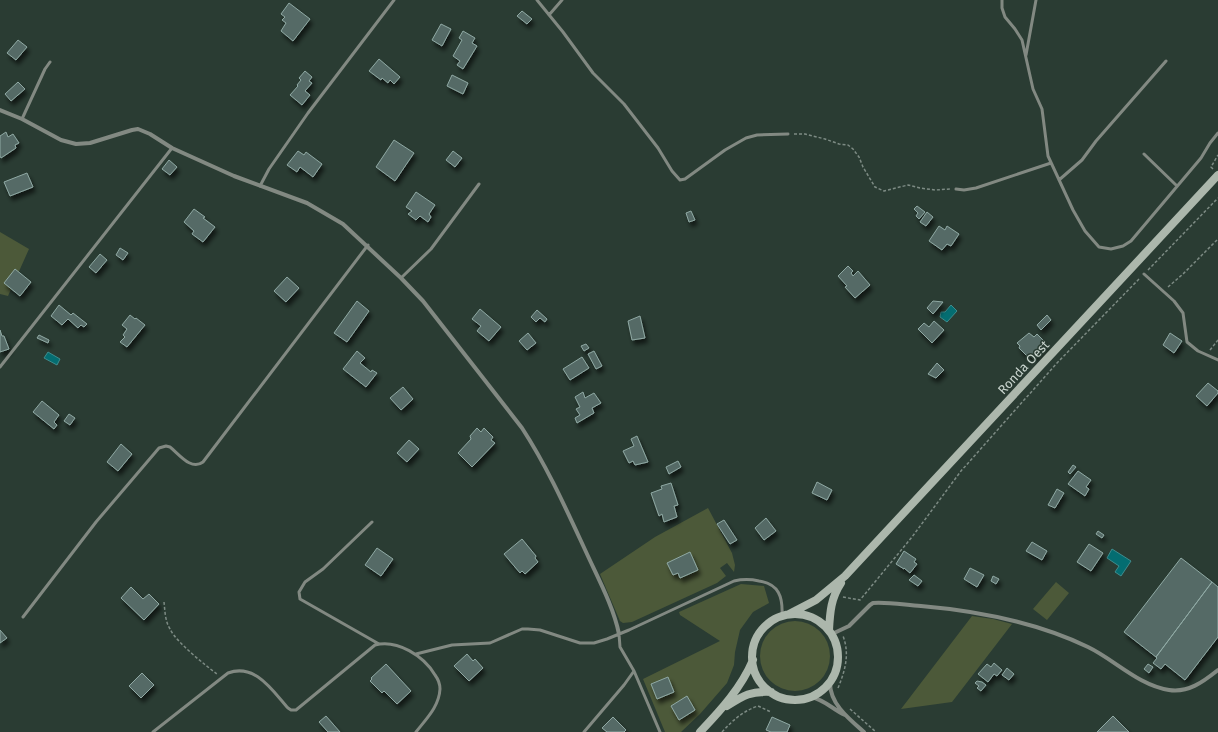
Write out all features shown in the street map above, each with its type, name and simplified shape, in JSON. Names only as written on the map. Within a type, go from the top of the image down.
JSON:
[{"type":"main road","name":"Ronda Oest","points":[[786,615],[816,600],[845,576],[1218,175]]},
{"type":"main road","name":"Ronda Oest","points":[[831,632],[831,608],[834,593],[845,576]]},
{"type":"main road","points":[[804,614],[818,620],[831,632],[836,644],[838,664],[830,683],[824,689],[811,697],[790,699],[780,697],[771,692],[762,683],[756,672],[753,660],[753,648],[763,628],[772,621],[786,615],[804,614]]},
{"type":"main road","points":[[700,732],[723,709],[742,681],[753,660]]},
{"type":"main road","points":[[723,709],[746,695],[758,691],[771,692]]},
{"type":"street","points":[[0,110],[22,119],[67,143],[90,143],[132,130],[138,130],[150,134],[172,148],[260,186],[307,203],[343,224],[368,245],[423,301],[504,404],[537,450],[596,574],[617,623],[619,634]]},
{"type":"street","points":[[831,632],[841,630],[849,626],[873,603],[955,609],[1010,620],[1073,641],[1096,651],[1136,677],[1162,688],[1177,690],[1188,688],[1202,683],[1218,670]]},
{"type":"street","points":[[830,683],[830,692],[832,697],[846,715],[864,732]]},
{"type":"street","points":[[811,697],[825,701],[838,712],[846,715]]},
{"type":"lane","points":[[260,186],[269,169],[308,113],[394,0]]},
{"type":"lane","points":[[536,0],[563,32],[592,73],[624,104],[658,148],[672,171],[680,180],[685,179],[725,150],[746,138],[757,135],[788,134]]},
{"type":"lane","points":[[549,15],[562,0]]},
{"type":"lane","points":[[1002,0],[1002,8],[1005,17],[1016,29],[1022,40],[1033,89],[1042,109],[1046,148],[1051,163],[1085,231],[1099,247],[1106,249],[1117,248],[1131,241],[1201,158],[1218,133]]},
{"type":"lane","points":[[1025,57],[1036,0]]},
{"type":"lane","points":[[1059,180],[1082,160],[1096,141],[1166,61]]},
{"type":"lane","points":[[22,119],[45,69],[50,62]]},
{"type":"lane","points":[[0,367],[172,148]]},
{"type":"lane","points":[[1144,154],[1177,186]]},
{"type":"lane","points":[[956,189],[964,190],[976,188],[1051,163]]},
{"type":"lane","points":[[402,278],[431,249],[479,184]]},
{"type":"lane","points":[[23,617],[96,522],[159,448],[166,446],[170,447],[191,465],[195,466],[203,462],[368,245]]},
{"type":"lane","points":[[1144,274],[1174,301],[1183,313],[1187,342],[1198,351],[1218,360]]},
{"type":"lane","points":[[372,522],[323,569],[305,582],[299,592],[300,599],[379,644],[391,645],[409,650],[426,662],[433,671],[440,687],[435,708],[416,732]]},
{"type":"lane","points":[[416,654],[452,645],[490,642],[522,629],[540,630],[587,644],[602,641],[734,581],[742,579],[757,580],[773,585],[778,592],[786,615]]},
{"type":"lane","points":[[619,634],[620,647],[634,671],[660,732]]},
{"type":"lane","points":[[153,732],[222,677],[233,671],[246,671],[253,673],[261,679],[288,708],[291,710],[296,710],[375,645],[379,644]]},
{"type":"lane","points":[[584,732],[634,671]]},
{"type":"path","points":[[788,134],[805,134],[839,144],[848,145],[853,149],[859,158],[862,167],[875,187],[884,191],[908,185],[935,190],[956,189]]},
{"type":"path","points":[[1218,155],[1211,167],[1218,175]]},
{"type":"path","points":[[841,597],[860,600],[912,537],[961,471],[1057,363],[1218,198]]},
{"type":"path","points":[[1163,291],[1183,274],[1218,239]]},
{"type":"path","points":[[1206,355],[1218,340]]},
{"type":"path","points":[[164,602],[165,615],[170,630],[181,643],[208,668],[222,677]]},
{"type":"path","points":[[838,689],[847,661],[847,646],[841,630]]},
{"type":"path","points":[[722,732],[733,720],[747,710],[758,706],[771,712]]},
{"type":"path","points":[[848,707],[876,732]]},
{"type":"green space","points":[[0,232],[29,249],[8,296],[0,294]]},
{"type":"green space","points":[[708,508],[732,553],[735,565],[734,572],[727,563],[720,568],[726,576],[717,583],[632,622],[623,623],[620,621],[600,574],[655,537]]},
{"type":"green space","points":[[1056,582],[1069,593],[1047,620],[1033,609]]},
{"type":"green space","points":[[741,584],[764,586],[769,603],[753,612],[740,630],[735,652],[734,665],[727,683],[700,714],[681,732],[665,732],[643,679],[720,641],[680,615],[679,612]]},
{"type":"green space","points":[[972,616],[1012,624],[952,702],[901,709]]},
{"type":"green space","points":[[788,621],[802,621],[815,626],[825,636],[830,649],[830,663],[825,676],[815,686],[802,691],[788,691],[775,686],[765,676],[760,663],[760,649],[765,636],[775,626]]},
{"type":"water","points":[[951,305],[957,311],[947,322],[940,317],[941,312],[945,312]]},
{"type":"water","points":[[48,352],[60,359],[57,365],[44,358]]},
{"type":"water","points":[[1112,549],[1131,561],[1121,576],[1115,572],[1119,566],[1107,558]]},
{"type":"building","points":[[289,3],[310,19],[293,41],[281,31],[286,23],[282,20],[285,17],[281,14]]},
{"type":"building","points":[[522,11],[532,19],[527,24],[517,16]]},
{"type":"building","points":[[441,24],[451,29],[442,46],[432,40]]},
{"type":"building","points":[[463,31],[475,38],[472,43],[477,46],[463,69],[457,65],[460,61],[453,56],[462,40],[459,38]]},
{"type":"building","points":[[18,40],[27,47],[16,60],[7,53]]},
{"type":"building","points":[[379,59],[400,77],[394,84],[390,80],[388,83],[382,78],[381,80],[369,71]]},
{"type":"building","points":[[305,71],[312,77],[309,81],[312,83],[305,91],[310,95],[302,105],[290,95],[298,86],[297,85],[301,80],[299,78]]},
{"type":"building","points":[[452,75],[468,83],[463,94],[447,86]]},
{"type":"building","points":[[18,82],[25,89],[11,101],[5,94]]},
{"type":"building","points":[[6,132],[8,137],[13,134],[19,143],[15,145],[16,148],[1,158],[0,136]]},
{"type":"building","points":[[394,140],[414,153],[395,181],[376,167]]},
{"type":"building","points":[[298,151],[304,155],[306,152],[322,164],[313,177],[300,167],[297,172],[287,165]]},
{"type":"building","points":[[453,151],[462,158],[455,167],[446,160]]},
{"type":"building","points":[[169,160],[177,167],[170,175],[162,169]]},
{"type":"building","points":[[27,173],[33,187],[10,196],[4,182]]},
{"type":"building","points":[[416,192],[435,205],[429,214],[431,217],[428,222],[420,216],[416,220],[408,214],[412,211],[406,207]]},
{"type":"building","points":[[917,206],[925,212],[919,219],[916,216],[918,213],[914,209]]},
{"type":"building","points":[[194,209],[215,227],[203,242],[192,234],[194,231],[184,222]]},
{"type":"building","points":[[691,211],[695,220],[689,222],[686,213]]},
{"type":"building","points":[[927,212],[933,217],[926,226],[920,222]]},
{"type":"building","points":[[939,226],[945,230],[947,226],[959,234],[951,246],[947,244],[942,250],[929,241]]},
{"type":"building","points":[[120,248],[128,253],[123,260],[116,255]]},
{"type":"building","points":[[100,254],[107,260],[96,273],[89,267]]},
{"type":"building","points":[[848,266],[853,271],[851,273],[853,276],[858,271],[870,285],[855,298],[838,276]]},
{"type":"building","points":[[15,269],[31,282],[20,296],[4,283]]},
{"type":"building","points":[[287,277],[299,288],[286,302],[274,291]]},
{"type":"building","points":[[357,301],[369,311],[347,342],[334,333]]},
{"type":"building","points":[[933,301],[943,302],[933,314],[927,308]]},
{"type":"building","points":[[59,305],[71,315],[73,313],[87,324],[84,327],[81,325],[78,328],[68,319],[62,325],[51,316]]},
{"type":"building","points":[[480,309],[501,327],[489,341],[477,331],[481,326],[472,319]]},
{"type":"building","points":[[537,310],[547,319],[545,322],[540,318],[536,322],[531,317]]},
{"type":"building","points":[[130,315],[145,325],[127,347],[120,342],[125,337],[123,335],[127,329],[122,325]]},
{"type":"building","points":[[1047,315],[1051,320],[1041,330],[1037,325]]},
{"type":"building","points":[[640,316],[645,338],[632,340],[628,321]]},
{"type":"building","points":[[934,321],[944,330],[932,343],[918,329],[924,323],[929,327]]},
{"type":"building","points":[[0,330],[9,349],[0,352]]},
{"type":"building","points":[[528,333],[536,343],[527,350],[519,341]]},
{"type":"building","points":[[1029,333],[1034,337],[1037,334],[1046,343],[1033,357],[1030,354],[1028,357],[1019,348],[1020,346],[1017,343]]},
{"type":"building","points":[[1170,333],[1182,341],[1174,353],[1163,345]]},
{"type":"building","points":[[39,335],[49,340],[48,343],[37,338]]},
{"type":"building","points":[[586,344],[589,348],[584,351],[581,346]]},
{"type":"building","points":[[357,351],[365,358],[360,363],[371,372],[372,370],[377,373],[366,387],[343,369]]},
{"type":"building","points":[[594,351],[602,366],[596,369],[588,354]]},
{"type":"building","points":[[582,357],[589,368],[570,380],[563,369]]},
{"type":"building","points":[[937,363],[944,370],[936,378],[928,374]]},
{"type":"building","points":[[1208,383],[1218,391],[1218,393],[1207,406],[1196,396]]},
{"type":"building","points":[[403,387],[413,399],[401,410],[390,398]]},
{"type":"building","points":[[583,392],[585,398],[594,393],[601,403],[592,408],[594,413],[577,423],[575,418],[580,415],[576,409],[580,407],[575,397]]},
{"type":"building","points":[[42,401],[59,415],[54,422],[57,425],[54,429],[33,412]]},
{"type":"building","points":[[69,414],[75,418],[70,425],[64,421]]},
{"type":"building","points":[[477,428],[481,432],[484,428],[493,437],[491,440],[495,443],[472,467],[458,453],[471,439],[470,436]]},
{"type":"building","points":[[637,436],[648,462],[635,465],[633,461],[629,463],[623,451],[634,446],[631,439]]},
{"type":"building","points":[[409,440],[419,449],[407,462],[397,453]]},
{"type":"building","points":[[121,444],[132,454],[118,471],[107,462]]},
{"type":"building","points":[[678,461],[681,467],[669,474],[666,467]]},
{"type":"building","points":[[1073,465],[1076,467],[1070,474],[1068,472]]},
{"type":"building","points":[[1078,471],[1091,480],[1086,487],[1089,489],[1085,496],[1068,484]]},
{"type":"building","points":[[817,482],[832,490],[827,500],[812,493]]},
{"type":"building","points":[[671,483],[678,505],[674,506],[677,517],[664,522],[662,514],[659,516],[651,493],[662,489],[661,486]]},
{"type":"building","points":[[1057,489],[1064,493],[1055,508],[1048,505]]},
{"type":"building","points":[[766,518],[776,531],[764,540],[755,528]]},
{"type":"building","points":[[724,520],[737,540],[730,544],[717,524]]},
{"type":"building","points":[[1098,531],[1104,535],[1102,538],[1096,534]]},
{"type":"building","points":[[522,539],[536,556],[535,558],[538,562],[525,574],[522,571],[520,573],[504,554]]},
{"type":"building","points":[[1032,542],[1047,551],[1042,560],[1026,551]]},
{"type":"building","points":[[1089,544],[1103,553],[1091,571],[1077,562]]},
{"type":"building","points":[[377,548],[393,559],[381,576],[365,565]]},
{"type":"building","points":[[904,551],[916,559],[914,562],[917,564],[910,573],[896,564]]},
{"type":"building","points":[[690,552],[698,570],[680,578],[678,573],[673,575],[667,563]]},
{"type":"building","points":[[1181,558],[1212,582],[1156,657],[1124,632]]},
{"type":"building","points":[[970,568],[984,575],[977,587],[964,579]]},
{"type":"building","points":[[914,575],[922,581],[918,586],[909,580]]},
{"type":"building","points":[[993,576],[999,579],[996,584],[991,581]]},
{"type":"building","points":[[1212,582],[1218,587],[1218,637],[1185,680],[1165,664],[1161,669],[1153,663]]},
{"type":"building","points":[[131,587],[143,599],[149,594],[159,604],[144,620],[121,598]]},
{"type":"building","points":[[0,630],[7,638],[0,643]]},
{"type":"building","points":[[467,654],[473,661],[475,659],[483,668],[469,681],[454,666]]},
{"type":"building","points":[[994,663],[1002,670],[997,676],[994,674],[988,682],[978,674],[987,664],[991,667]]},
{"type":"building","points":[[386,664],[411,691],[397,704],[384,691],[382,693],[370,681],[372,679],[371,678]]},
{"type":"building","points":[[1148,664],[1153,667],[1149,673],[1144,669]]},
{"type":"building","points":[[1007,668],[1014,674],[1009,680],[1002,675]]},
{"type":"building","points":[[142,673],[154,685],[141,698],[129,686]]},
{"type":"building","points":[[668,677],[674,692],[657,699],[651,684]]},
{"type":"building","points":[[977,681],[986,685],[981,691],[977,688],[979,686],[975,683]]},
{"type":"building","points":[[687,696],[695,710],[679,720],[671,706]]},
{"type":"building","points":[[326,716],[340,732],[328,732],[319,722]]},
{"type":"building","points":[[1113,716],[1129,732],[1097,732]]},
{"type":"building","points":[[613,717],[626,730],[624,732],[607,732],[602,728]]},
{"type":"building","points":[[772,717],[790,725],[787,732],[771,732],[766,730]]}]
